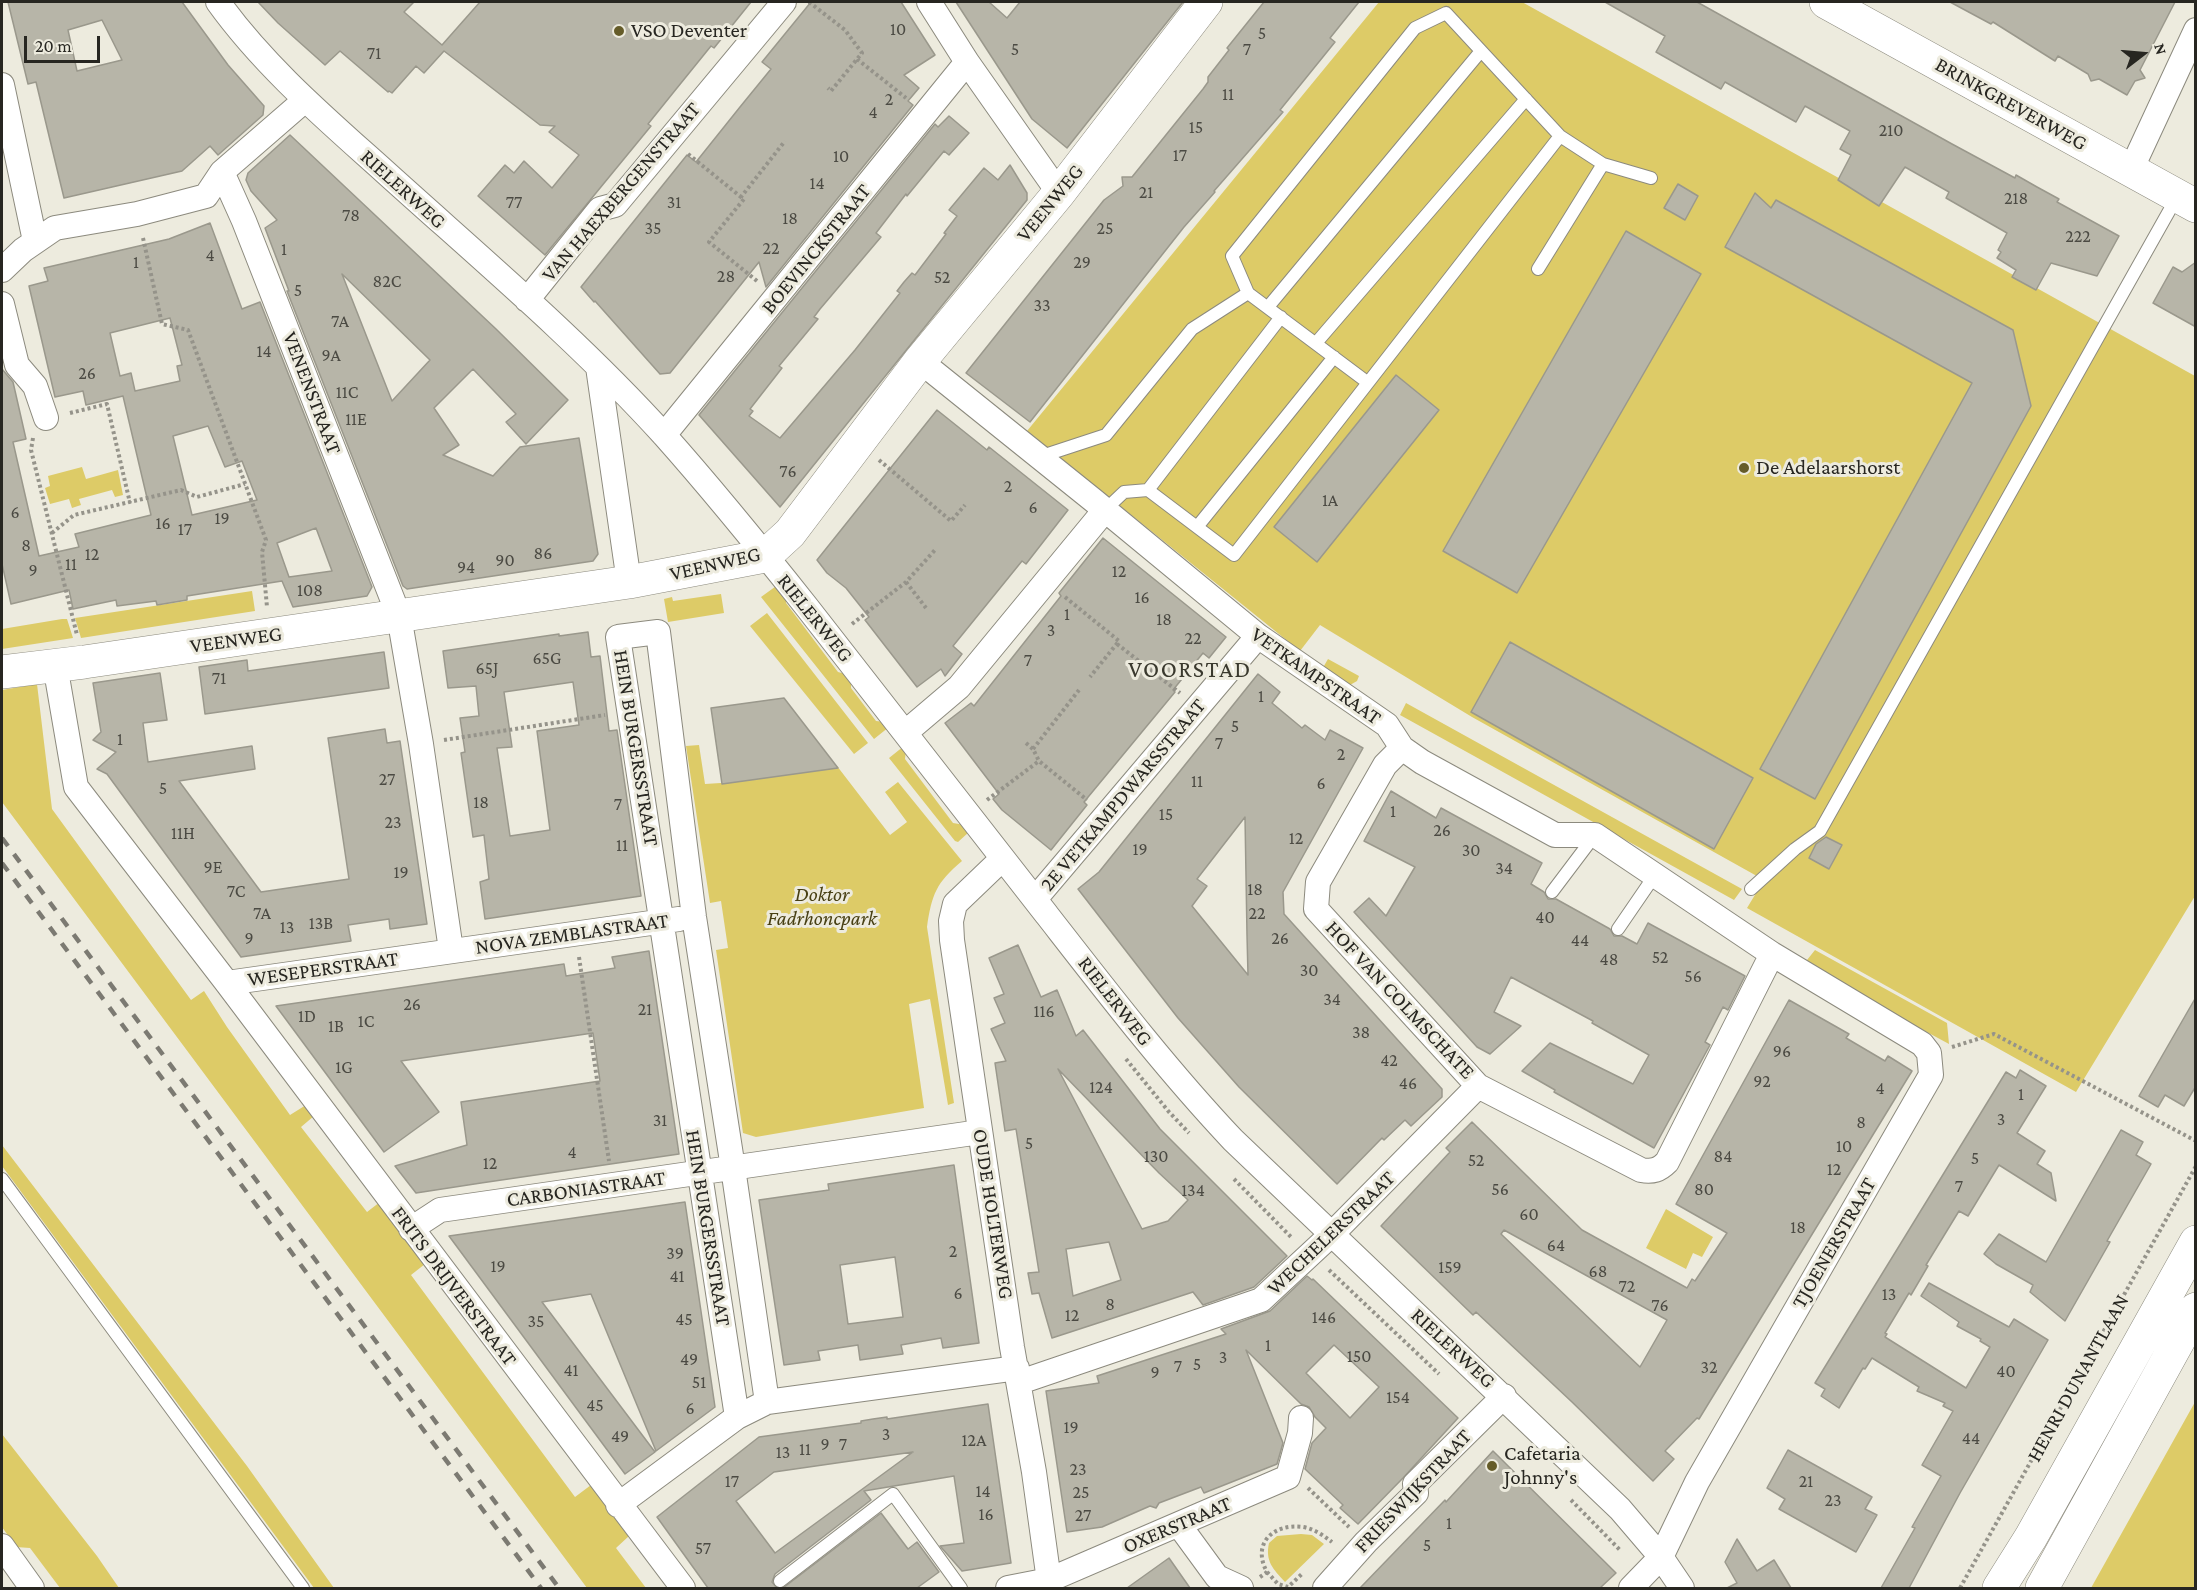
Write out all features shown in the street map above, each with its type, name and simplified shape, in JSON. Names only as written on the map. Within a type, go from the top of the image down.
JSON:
[{"type":"street","name":"RIELERWEG","points":[[218,2],[266,61],[305,100],[527,300],[598,367],[664,435],[832,639],[1002,859],[1183,1087],[1233,1140],[1620,1509],[1661,1557],[1682,1588]]},
{"type":"street","name":"VAN HAEXBERGENSTRAAT","points":[[527,300],[600,209],[615,205],[784,2]]},
{"type":"street","points":[[928,2],[1059,193]]},
{"type":"street","name":"VEENWEG","points":[[2,672],[629,582],[765,556],[790,533],[920,361],[1059,193],[1206,2]]},
{"type":"street","name":"BRINKGREVERWEG","points":[[1826,2],[2187,201]]},
{"type":"street","points":[[2131,170],[2196,30]]},
{"type":"street","name":"BOEVINCKSTRAAT","points":[[664,435],[968,62]]},
{"type":"street","points":[[2,85],[35,241]]},
{"type":"street","points":[[2,270],[35,241],[55,228],[137,214],[206,196],[222,172],[305,100]]},
{"type":"street","name":"VENENSTRAAT","points":[[222,172],[244,221],[399,616]]},
{"type":"street","points":[[2,304],[17,365],[35,386],[46,418]]},
{"type":"street","name":"VETKAMPSTRAAT","points":[[920,361],[1258,636],[1386,725],[1401,747],[1422,762],[1555,835],[1595,835]]},
{"type":"street","points":[[598,367],[629,582]]},
{"type":"street","points":[[906,732],[959,687],[1105,510]]},
{"type":"street","points":[[399,616],[421,744],[451,950]]},
{"type":"street","name":"HEIN BURGERSSTRAAT","points":[[737,1417],[618,637],[658,632],[694,917],[767,1402]]},
{"type":"street","name":"2E VETKAMPDWARSSTRAAT","points":[[1035,899],[1258,636]]},
{"type":"street","name":"WESEPERSTRAAT","points":[[70,664],[76,787],[227,983],[451,950]]},
{"type":"street","name":"HOF VAN COLMSCHATE","points":[[1401,747],[1385,765],[1318,882],[1316,909],[1478,1086],[1641,1170],[1650,1172],[1660,1169],[1667,1162],[1772,954]]},
{"type":"street","points":[[1595,835],[1772,954],[1922,1044],[1929,1053]]},
{"type":"street","name":"OUDE HOLTERWEG","points":[[1002,859],[955,904],[951,921],[952,940],[1034,1472],[1049,1584]]},
{"type":"street","name":"NOVA ZEMBLASTRAAT","points":[[451,950],[575,935],[694,917]]},
{"type":"street","name":"FRITS DRIJVERSTRAAT","points":[[227,983],[618,1505],[683,1588]]},
{"type":"street","name":"TJOENERSTRAAT","points":[[1631,1588],[1661,1557],[1697,1482],[1931,1075],[1929,1053]]},
{"type":"street","name":"WECHELERSTRAAT","points":[[618,1505],[737,1417],[767,1402],[1018,1375],[1262,1300],[1332,1234],[1478,1086]]},
{"type":"street","name":"CARBONIASTRAAT","points":[[411,1229],[440,1210],[980,1132]]},
{"type":"street","name":"HENRI DUNANTLAAN","points":[[1999,1588],[2031,1537],[2196,1242]]},
{"type":"street","points":[[2042,1588],[2196,1309]]},
{"type":"street","name":"FRIESWIJKSTRAAT","points":[[1324,1588],[1358,1550],[1416,1493],[1415,1484],[1504,1396]]},
{"type":"street","points":[[1288,1477],[1300,1433],[1301,1418]]},
{"type":"street","name":"OXERSTRAAT","points":[[1008,1588],[1049,1584],[1288,1477]]},
{"type":"street","points":[[1179,1525],[1217,1577],[1247,1586]]},
{"type":"street","points":[[2,1546],[32,1588]]},
{"type":"lane","points":[[1367,382],[1248,293],[1232,256],[1415,28],[1446,13],[1560,136],[1603,164],[1651,178]]},
{"type":"lane","points":[[1268,307],[1481,51]]},
{"type":"lane","points":[[1316,343],[1526,99]]},
{"type":"lane","points":[[1105,510],[1124,492],[1148,490],[1234,555],[1560,136]]},
{"type":"lane","points":[[1538,269],[1603,164]]},
{"type":"lane","points":[[1751,889],[1795,849],[1820,831],[2187,201]]},
{"type":"lane","points":[[1039,457],[1107,435],[1192,329],[1248,293]]},
{"type":"lane","points":[[1148,490],[1281,317]]},
{"type":"lane","points":[[1197,527],[1334,357]]},
{"type":"lane","points":[[1552,892],[1595,835]]},
{"type":"lane","points":[[1618,929],[1656,875]]},
{"type":"lane","points":[[2,1179],[303,1588]]},
{"type":"lane","points":[[780,1581],[893,1494],[961,1588]]},
{"type":"path","points":[[809,2],[845,30],[862,53],[831,91],[828,88]]},
{"type":"path","points":[[857,60],[926,114]]},
{"type":"path","points":[[669,138],[744,199],[709,242],[776,297]]},
{"type":"path","points":[[741,197],[785,141]]},
{"type":"path","points":[[137,214],[162,324],[188,330],[266,540],[262,552],[270,635]]},
{"type":"path","points":[[70,664],[52,533],[31,450],[36,420],[108,404],[130,503]]},
{"type":"path","points":[[858,442],[951,521],[965,505]]},
{"type":"path","points":[[52,533],[74,515],[181,490],[197,497],[245,484]]},
{"type":"path","points":[[832,639],[906,582],[935,550]]},
{"type":"path","points":[[906,582],[926,608]]},
{"type":"path","points":[[1046,582],[1119,641],[1090,676]]},
{"type":"path","points":[[1117,644],[1197,707]]},
{"type":"path","points":[[1033,749],[1079,690]]},
{"type":"path","points":[[421,744],[630,711]]},
{"type":"path","points":[[1026,743],[1033,749],[1039,761],[1106,815]]},
{"type":"path","points":[[968,814],[1039,761]]},
{"type":"path","points":[[575,935],[613,1185]]},
{"type":"path","points":[[1929,1053],[1994,1034],[2196,1141]]},
{"type":"path","name":"HENRI DUNANTLAAN","points":[[1960,1588],[2196,1166]]},
{"type":"path","points":[[1288,1477],[1300,1480],[1358,1550]]},
{"type":"path","points":[[1309,1567],[1288,1587],[1278,1584],[1267,1572],[1260,1556],[1261,1546],[1265,1539],[1282,1529],[1303,1527],[1319,1532],[1332,1542],[1358,1550]]},
{"type":"path","points":[[1324,1551],[1332,1542]]},
{"type":"path","points":[[1247,1586],[1267,1572]]},
{"type":"green space","points":[[1379,2],[1522,2],[2195,376],[2195,896],[2076,1092],[1747,908],[1764,880],[1472,717],[1320,625],[1300,651],[1027,431]]},
{"type":"green space","points":[[82,467],[86,479],[118,470],[123,495],[115,497],[112,490],[79,499],[81,505],[72,508],[69,499],[50,504],[45,488],[50,486],[48,476]]},
{"type":"green space","points":[[779,584],[786,594],[786,603],[838,672],[849,675],[851,688],[876,721],[885,722],[889,727],[874,739],[761,597]]},
{"type":"green space","points":[[252,591],[255,611],[81,638],[75,618]]},
{"type":"green space","points":[[721,594],[724,613],[668,622],[664,599],[672,597],[673,601]]},
{"type":"green space","points":[[767,613],[868,743],[854,754],[750,626]]},
{"type":"green space","points":[[67,619],[73,638],[2,649],[2,629]]},
{"type":"green space","points":[[1328,659],[1359,676],[1357,681],[1350,685],[1321,671]]},
{"type":"green space","points":[[37,684],[52,809],[191,1000],[204,991],[290,1115],[306,1105],[314,1116],[301,1127],[367,1212],[380,1202],[425,1264],[411,1275],[575,1497],[591,1485],[629,1536],[616,1548],[646,1588],[587,1588],[2,802],[2,690]]},
{"type":"green space","points":[[1406,703],[1742,889],[1734,900],[1400,715]]},
{"type":"green space","name":"Doktor Fadrhoncpark","points":[[699,745],[705,784],[736,782],[837,766],[890,835],[907,822],[885,792],[898,782],[962,861],[946,876],[933,897],[927,927],[954,1103],[948,1105],[930,999],[909,1004],[924,1108],[756,1137],[743,1133],[716,950],[728,948],[721,901],[710,903],[686,746]]},
{"type":"green space","points":[[904,746],[905,759],[953,823],[965,825],[969,832],[958,842],[889,758]]},
{"type":"green space","points":[[1815,950],[1947,1023],[1949,1044],[1803,965]]},
{"type":"green space","points":[[2,1145],[247,1466],[334,1588],[314,1588],[2,1166]]},
{"type":"green space","points":[[1666,1209],[1713,1237],[1702,1257],[1693,1253],[1686,1269],[1646,1248]]},
{"type":"green space","points":[[2195,1402],[2195,1588],[2091,1588]]},
{"type":"green space","points":[[2,1434],[97,1556],[119,1588],[60,1588],[30,1548],[16,1547],[2,1527]]},
{"type":"green space","points":[[1312,1535],[1324,1544],[1285,1582],[1269,1560],[1269,1543],[1277,1536]]},
{"type":"building","points":[[8,2],[182,2],[228,65],[264,106],[263,115],[218,155],[210,146],[182,171],[64,198],[36,82],[28,84]],"holes":[[[102,20],[122,60],[77,71],[68,30]]]},
{"type":"building","points":[[258,2],[414,2],[404,12],[442,45],[480,2],[751,2],[714,48],[711,46],[648,124],[651,126],[545,255],[478,196],[505,165],[514,173],[524,161],[552,188],[579,155],[549,132],[555,126],[540,125],[444,51],[424,73],[416,66],[392,93],[388,92],[340,51],[325,65]]},
{"type":"building","points":[[811,2],[901,2],[935,55],[904,75],[919,88],[908,101],[913,105],[766,287],[759,262],[670,373],[660,374],[581,287],[687,155],[696,162],[771,69],[762,62]]},
{"type":"building","points":[[956,2],[989,2],[1007,18],[1020,2],[1183,2],[1067,148],[1032,119]]},
{"type":"building","points":[[1264,2],[1359,2],[1330,38],[1335,42],[1280,110],[1283,112],[1184,227],[1030,422],[966,373],[1104,200],[1123,186],[1122,177],[1132,177],[1203,89],[1208,82],[1208,77],[1229,50],[1227,48]]},
{"type":"building","points":[[1605,2],[1697,2],[1952,144],[2015,178],[2016,175],[2059,199],[2057,202],[2119,236],[2097,276],[2051,263],[2036,290],[2012,277],[2016,270],[1997,258],[2001,252],[1998,250],[2007,233],[1946,198],[1949,192],[1905,167],[1879,206],[1838,180],[1851,155],[1840,149],[1850,131],[1805,106],[1796,122],[1725,82],[1721,89],[1656,52],[1665,36]]},
{"type":"building","points":[[1950,2],[2175,2],[2140,70],[2145,78],[2135,81],[2127,95],[2099,79],[2091,81],[2088,74],[2058,56],[2055,61],[1993,22],[1991,24]]},
{"type":"building","points":[[949,116],[969,133],[949,155],[944,151],[907,196],[906,194],[876,233],[881,237],[814,317],[818,319],[779,366],[782,368],[750,409],[753,411],[749,416],[780,438],[855,350],[900,293],[897,291],[904,282],[912,273],[915,275],[946,234],[944,233],[957,216],[949,210],[984,168],[998,180],[1010,165],[1027,193],[1027,200],[780,507],[699,415],[935,124],[938,127]]},
{"type":"building","points":[[290,135],[568,400],[526,444],[506,422],[516,414],[473,369],[434,408],[459,445],[443,455],[493,476],[520,447],[579,438],[598,554],[593,561],[407,589],[403,586],[287,291],[289,291],[265,228],[277,220],[251,191],[246,180],[248,173]],"holes":[[[342,274],[430,360],[392,401]]]},
{"type":"building","points":[[1678,184],[1698,196],[1685,220],[1664,208]]},
{"type":"building","points":[[1755,193],[1771,208],[1776,200],[2013,330],[2031,406],[1815,799],[1760,769],[1972,383],[1725,247]]},
{"type":"building","points":[[210,223],[242,309],[260,302],[372,587],[367,596],[293,607],[282,581],[187,596],[187,600],[157,605],[156,601],[117,606],[116,600],[73,609],[69,590],[11,604],[2,564],[2,369],[13,382],[26,439],[13,442],[39,556],[79,547],[75,534],[151,515],[123,396],[86,405],[83,391],[55,397],[29,286],[48,281],[44,268],[169,239]],"holes":[[[170,318],[182,365],[177,366],[180,381],[135,391],[131,373],[120,376],[110,333]],[[208,426],[225,467],[242,461],[257,500],[192,515],[173,436]],[[316,528],[332,571],[289,577],[277,543]]]},
{"type":"building","points":[[1626,231],[1701,274],[1517,593],[1443,551]]},
{"type":"building","points":[[2196,262],[2196,327],[2153,303],[2173,267],[2182,272]]},
{"type":"building","points":[[1396,375],[1439,410],[1317,562],[1274,527]]},
{"type":"building","points":[[937,410],[987,450],[989,447],[1068,510],[1026,564],[1022,561],[953,646],[962,654],[945,676],[941,669],[917,687],[865,620],[869,617],[846,588],[827,573],[817,560]]},
{"type":"building","points":[[1103,538],[1226,637],[1209,658],[1203,653],[1173,690],[1175,692],[1084,802],[1087,805],[1051,850],[1002,810],[993,799],[999,794],[945,723],[971,703],[974,706],[1061,596],[1059,593]]},
{"type":"building","points":[[588,632],[591,657],[600,656],[609,731],[617,730],[641,896],[485,919],[480,882],[489,879],[484,835],[473,837],[461,753],[465,752],[460,718],[479,716],[476,686],[448,688],[443,651],[559,634],[559,636]],"holes":[[[573,682],[579,725],[537,731],[550,830],[510,836],[497,748],[512,747],[504,692]]]},
{"type":"building","points":[[1510,642],[1753,778],[1714,849],[1471,712]]},
{"type":"building","points":[[384,652],[389,688],[205,714],[199,667],[247,660],[248,671]]},
{"type":"building","points":[[160,673],[167,720],[143,723],[148,762],[252,746],[255,769],[179,781],[261,892],[349,879],[328,738],[385,729],[387,743],[400,741],[427,924],[390,929],[389,919],[348,925],[351,941],[241,957],[107,774],[97,769],[116,752],[93,740],[101,732],[93,683]]},
{"type":"building","points":[[1258,674],[1280,692],[1272,703],[1302,728],[1305,725],[1325,740],[1330,730],[1363,748],[1283,892],[1284,914],[1442,1089],[1442,1097],[1411,1126],[1405,1120],[1384,1140],[1382,1138],[1337,1184],[1239,1087],[1178,1018],[1078,889],[1099,872]],"holes":[[[1245,817],[1248,975],[1192,906],[1207,886],[1197,879]]]},
{"type":"building","points":[[784,698],[838,768],[722,784],[711,708]]},
{"type":"building","points":[[1391,791],[1436,818],[1441,808],[1542,863],[1531,884],[1544,892],[1548,899],[1556,899],[1610,929],[1614,936],[1622,936],[1637,944],[1648,923],[1745,976],[1728,1010],[1723,1007],[1705,1042],[1710,1045],[1654,1148],[1554,1092],[1555,1090],[1522,1071],[1550,1043],[1633,1084],[1649,1055],[1592,1023],[1593,1021],[1511,977],[1494,1012],[1521,1026],[1490,1054],[1477,1047],[1354,912],[1369,898],[1386,916],[1415,867],[1364,841]]},
{"type":"building","points":[[1826,837],[1842,845],[1829,869],[1809,858],[1816,844]]},
{"type":"building","points":[[1018,945],[1041,997],[1057,990],[1076,1036],[1083,1030],[1160,1129],[1287,1256],[1254,1287],[1203,1305],[1193,1292],[1052,1338],[1039,1293],[1032,1294],[1028,1273],[1039,1272],[1016,1129],[1005,1131],[995,1063],[1006,1061],[991,1029],[1005,1023],[994,998],[1004,994],[989,958]],"holes":[[[1058,1069],[1188,1200],[1168,1221],[1142,1229]],[[1109,1242],[1121,1280],[1073,1296],[1066,1249]]]},
{"type":"building","points":[[649,951],[679,1154],[416,1193],[395,1166],[467,1145],[461,1102],[600,1081],[593,1033],[401,1061],[439,1112],[384,1152],[276,1006],[564,964],[566,976],[615,968],[612,957]]},
{"type":"building","points":[[2196,997],[2196,1086],[2184,1106],[2165,1095],[2158,1107],[2139,1096]]},
{"type":"building","points":[[1789,1000],[1849,1034],[1846,1038],[1885,1061],[1888,1056],[1912,1071],[1699,1419],[1697,1418],[1665,1451],[1674,1459],[1653,1481],[1476,1312],[1473,1315],[1381,1226],[1450,1152],[1446,1148],[1472,1122],[1582,1230],[1687,1288],[1692,1279],[1695,1281],[1727,1233],[1676,1204]],"holes":[[[1504,1230],[1667,1320],[1640,1367],[1501,1234]]]},
{"type":"building","points":[[2020,1070],[2046,1086],[2017,1133],[2045,1151],[2037,1164],[2051,1173],[2056,1201],[1999,1165],[1968,1216],[1959,1211],[1926,1265],[1928,1266],[1911,1295],[1909,1293],[1885,1333],[1887,1334],[1885,1337],[1966,1388],[1990,1347],[1980,1341],[1981,1339],[1957,1326],[1959,1322],[1921,1296],[1929,1283],[2009,1327],[2014,1319],[2048,1340],[1960,1493],[1909,1588],[1881,1588],[1941,1476],[1922,1465],[1953,1411],[1943,1406],[1945,1403],[1917,1391],[1919,1387],[1872,1358],[1865,1369],[1863,1368],[1839,1408],[1821,1396],[1825,1389],[1815,1383],[2006,1072],[2016,1078]]},
{"type":"building","points":[[2121,1130],[2143,1142],[2136,1155],[2151,1164],[2065,1321],[2030,1292],[2033,1285],[1996,1264],[1984,1254],[1999,1234],[2046,1262]]},
{"type":"building","points":[[954,1165],[979,1343],[943,1348],[941,1338],[901,1345],[903,1354],[860,1360],[858,1345],[818,1351],[820,1360],[784,1365],[759,1200],[829,1190],[828,1184]],"holes":[[[895,1257],[903,1317],[848,1324],[840,1265]]]},
{"type":"building","points":[[685,1202],[715,1407],[656,1451],[591,1294],[542,1302],[655,1452],[625,1474],[449,1236]]},
{"type":"building","points":[[1307,1276],[1313,1279],[1458,1418],[1358,1524],[1340,1508],[1343,1505],[1305,1469],[1312,1443],[1326,1428],[1309,1407],[1301,1404],[1246,1350],[1283,1443],[1277,1464],[1204,1493],[1201,1487],[1159,1503],[1156,1508],[1150,1506],[1102,1527],[1067,1532],[1046,1391],[1099,1383],[1097,1376],[1226,1334],[1221,1329],[1270,1311]],"holes":[[[1334,1345],[1379,1387],[1350,1418],[1306,1373]]]},
{"type":"building","points":[[988,1404],[1011,1563],[962,1571],[940,1546],[964,1543],[954,1476],[864,1491],[871,1500],[775,1574],[772,1582],[777,1588],[708,1588],[657,1517],[759,1437],[861,1423],[861,1421],[887,1417],[887,1419]],"holes":[[[913,1452],[775,1553],[736,1501],[774,1472]]]},
{"type":"building","points":[[1788,1450],[1872,1497],[1865,1509],[1877,1515],[1856,1552],[1779,1509],[1785,1499],[1767,1488]]},
{"type":"building","points":[[1493,1451],[1616,1573],[1600,1588],[1360,1588],[1445,1500],[1446,1502]]},
{"type":"building","points":[[881,1513],[908,1549],[917,1542],[939,1572],[917,1588],[783,1588]]},
{"type":"building","points":[[1737,1539],[1757,1571],[1774,1560],[1791,1588],[1727,1588],[1737,1583],[1725,1562]]},
{"type":"building","points":[[1169,1558],[1190,1588],[1127,1588]]},
{"type":"railway","points":[[2,838],[559,1588]]},
{"type":"railway","points":[[2,863],[541,1588]]},
{"type":"place","name":"VSO Deventer","points":[[619,31]]},
{"type":"place","name":"De Adelaarshorst","points":[[1744,468]]},
{"type":"place","name":"Cafetaria Johnny's","points":[[1492,1466]]},
{"type":"district","name":"VOORSTAD","points":[[1190,670]]}]
